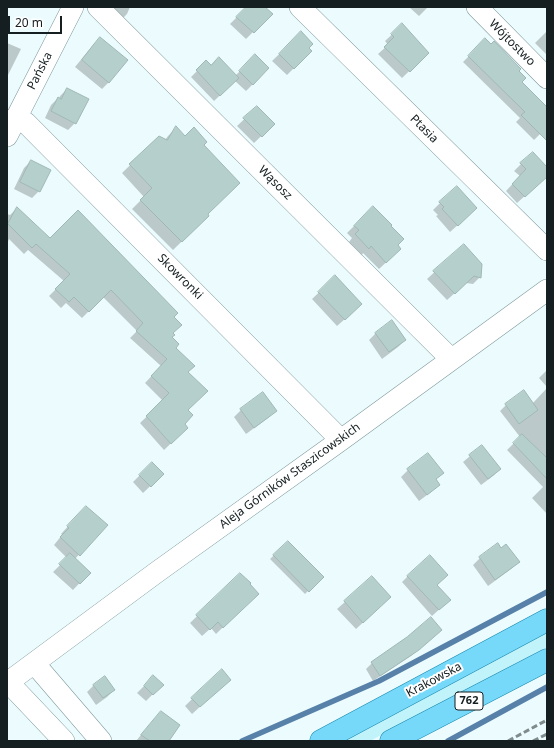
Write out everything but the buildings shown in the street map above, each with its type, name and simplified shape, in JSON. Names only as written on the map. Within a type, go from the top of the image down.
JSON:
[{"type":"main road","name":"Krakowska","points":[[321,741],[547,620]]},
{"type":"main road","name":"762","points":[[391,741],[547,660]]},
{"type":"street","name":"Pańska","points":[[7,136],[73,7]]},
{"type":"street","name":"Wąsosz","points":[[98,7],[451,359]]},
{"type":"street","name":"Ptasia","points":[[300,7],[547,250]]},
{"type":"street","name":"Wójtostwo","points":[[477,7],[547,78]]},
{"type":"street","name":"Skowronki","points":[[16,117],[26,123],[342,440]]},
{"type":"street","name":"Aleja Górników Staszicowskich","points":[[64,741],[8,682],[157,572],[342,440],[547,290]]},
{"type":"street","points":[[34,663],[102,741]]},
{"type":"shaded area","points":[[547,632],[547,647],[370,741],[343,741]]},
{"type":"waterway","points":[[242,741],[379,681],[547,592]]},
{"type":"waterway","points":[[448,741],[547,687]]},
{"type":"railway","points":[[508,741],[547,720]]},
{"type":"railway","points":[[533,741],[547,734]]}]
